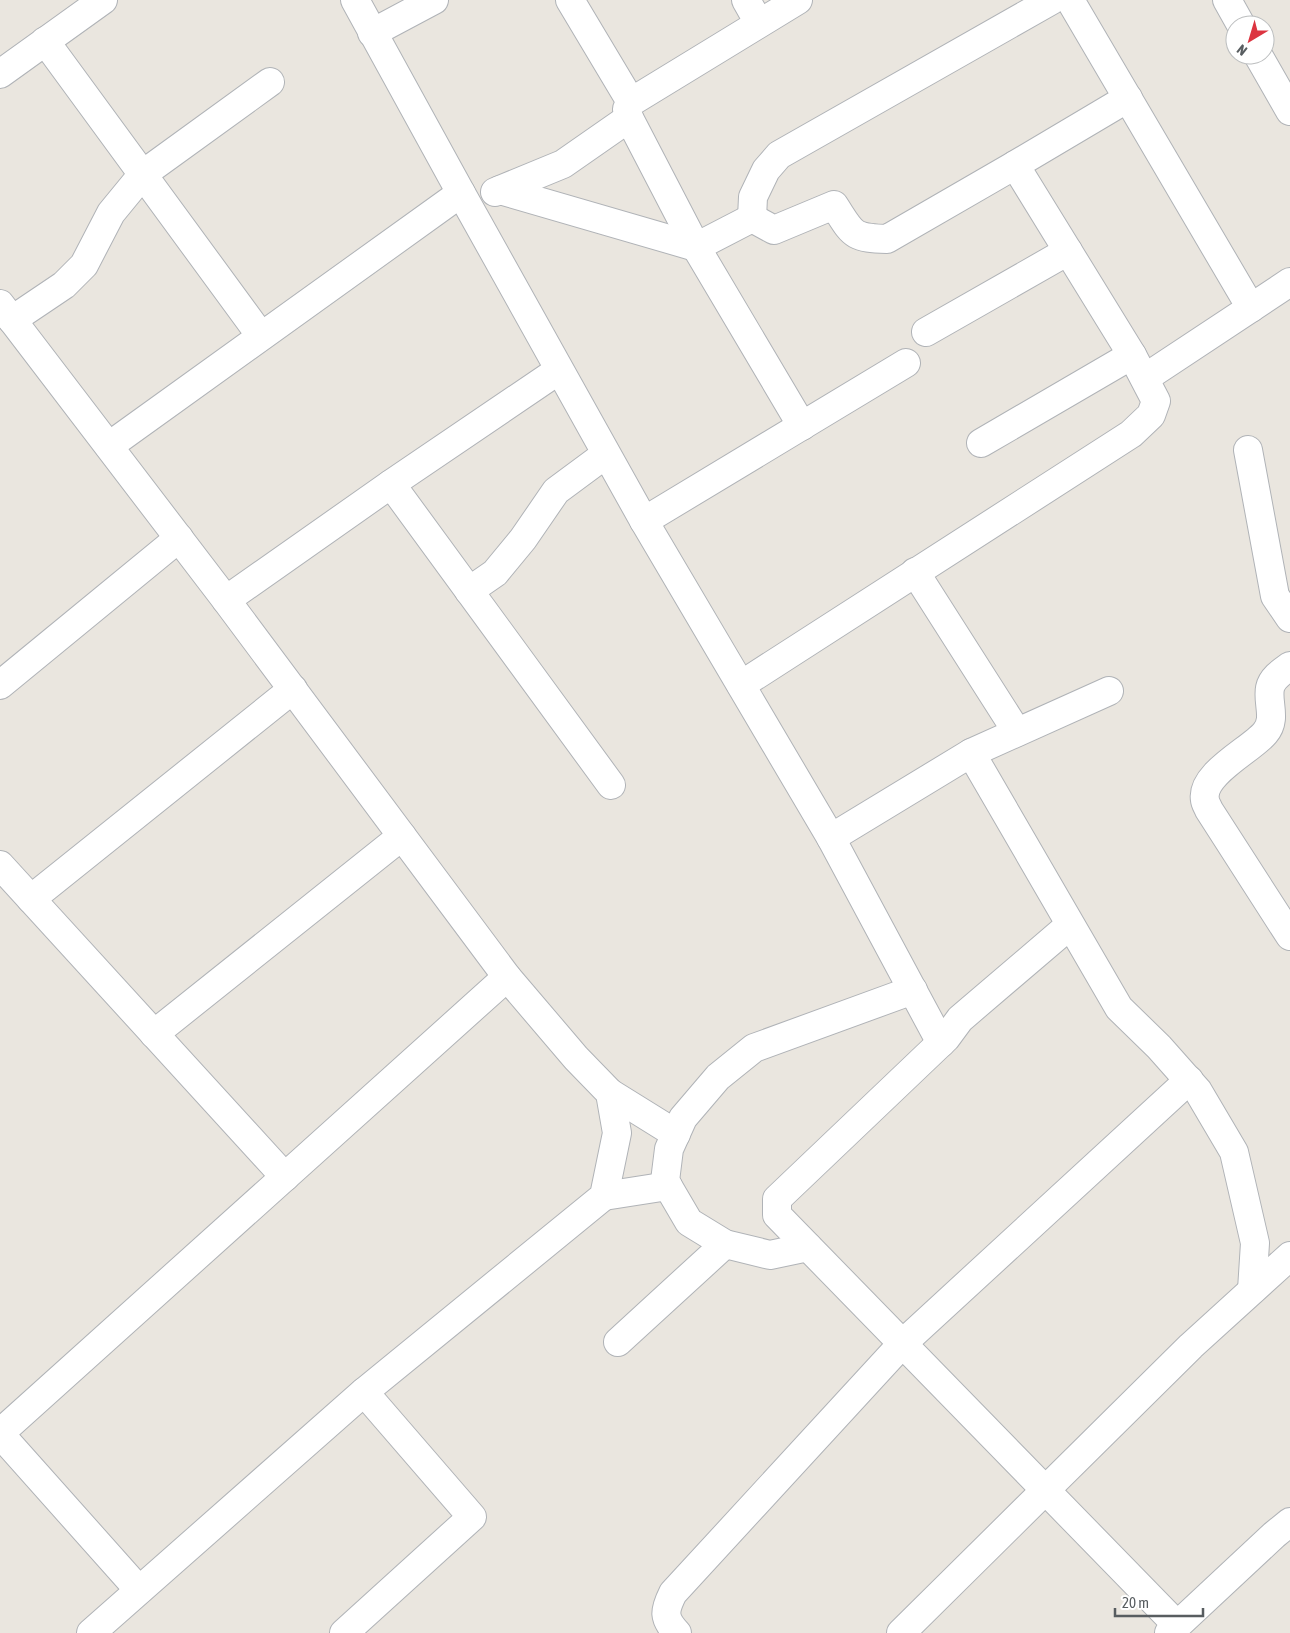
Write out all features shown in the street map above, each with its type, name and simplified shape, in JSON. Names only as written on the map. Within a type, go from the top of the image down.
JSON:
[{"type":"street","points":[[0,74],[103,0]]},
{"type":"street","points":[[355,0],[644,521],[831,838],[941,1043]]},
{"type":"street","points":[[372,33],[434,0]]},
{"type":"street","points":[[570,0],[630,110],[696,247],[802,426]]},
{"type":"street","points":[[108,446],[261,336],[464,198],[500,190],[563,164],[753,11],[798,0]]},
{"type":"street","points":[[752,218],[753,197],[766,170],[779,155],[1052,0]]},
{"type":"street","points":[[1070,0],[1251,308]]},
{"type":"street","points":[[1227,0],[1235,15]]},
{"type":"street","points":[[45,40],[261,336]]},
{"type":"street","points":[[1264,65],[1290,111]]},
{"type":"street","points":[[270,82],[143,174],[111,213],[84,265],[64,285],[6,312],[226,600],[507,976],[576,1058],[610,1093],[676,1134]]},
{"type":"street","points":[[752,218],[774,230],[834,205],[850,231],[864,238],[888,239],[1128,98]]},
{"type":"street","points":[[741,685],[1131,434],[1152,415],[1156,401],[1145,378],[1015,165]]},
{"type":"street","points":[[500,190],[696,247],[752,218]]},
{"type":"street","points":[[926,332],[1068,251]]},
{"type":"street","points":[[1145,378],[1289,283]]},
{"type":"street","points":[[981,443],[1132,355]]},
{"type":"street","points":[[644,521],[906,363]]},
{"type":"street","points":[[226,600],[391,484],[559,370]]},
{"type":"street","points":[[1248,450],[1275,596],[1290,618]]},
{"type":"street","points":[[469,591],[495,573],[523,539],[556,491],[606,454]]},
{"type":"street","points":[[391,484],[611,785]]},
{"type":"street","points":[[0,685],[179,538]]},
{"type":"street","points":[[915,572],[1018,732]]},
{"type":"street","points":[[1290,666],[1278,675],[1270,688],[1271,719],[1266,733],[1219,770],[1206,787],[1204,798],[1209,810],[1290,936]]},
{"type":"street","points":[[31,899],[293,689]]},
{"type":"street","points":[[831,838],[971,753],[1109,690]]},
{"type":"street","points":[[971,753],[1119,1008],[1159,1047],[1198,1090],[1234,1152],[1255,1243],[1252,1290]]},
{"type":"street","points":[[154,1034],[402,836]]},
{"type":"street","points":[[0,865],[285,1177]]},
{"type":"street","points":[[1070,925],[960,1019],[941,1043],[777,1199],[777,1215],[1046,1491],[1173,1629],[1290,1522]]},
{"type":"street","points":[[139,1590],[0,1434],[507,976]]},
{"type":"street","points":[[808,1247],[770,1255],[725,1244],[689,1222],[664,1181],[669,1149],[683,1118],[718,1077],[754,1048],[912,990]]},
{"type":"street","points":[[677,1633],[668,1623],[666,1607],[673,1593],[902,1344],[1189,1080]]},
{"type":"street","points":[[604,1196],[618,1133],[610,1093]]},
{"type":"street","points":[[91,1633],[364,1392],[604,1196],[668,1186]]},
{"type":"street","points":[[618,1342],[725,1244]]},
{"type":"street","points":[[901,1633],[1191,1346],[1290,1256]]},
{"type":"street","points":[[344,1633],[472,1517],[364,1392]]}]
